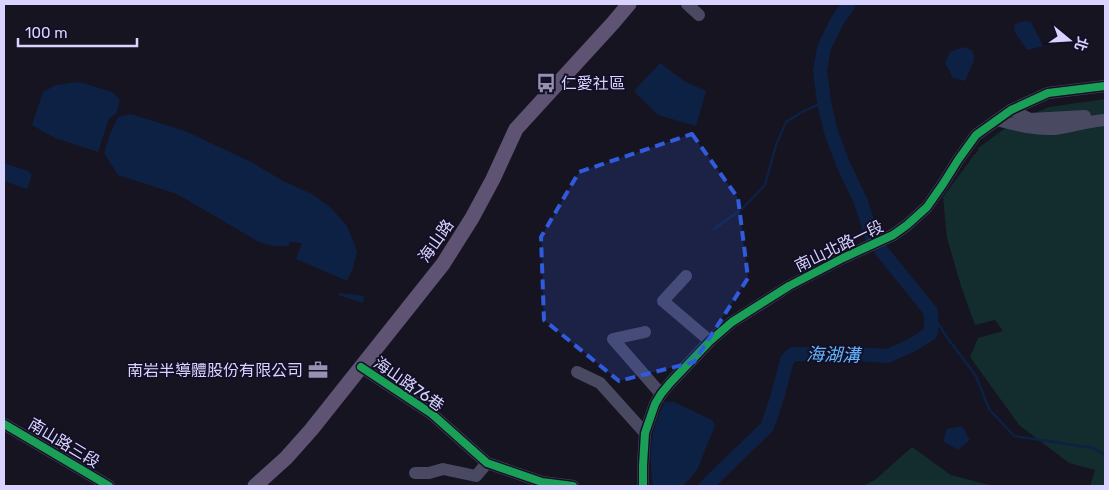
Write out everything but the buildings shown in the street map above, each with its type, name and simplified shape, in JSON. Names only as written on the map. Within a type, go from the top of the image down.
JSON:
[{"type":"main road","name":"海山路","points":[[255,486],[286,458],[311,430],[448,256],[472,218],[516,130],[629,4]]},
{"type":"street","points":[[687,4],[699,15]]},
{"type":"street","name":"南山北路一段","points":[[643,486],[645,433],[651,414],[661,394],[710,341],[739,317],[789,286],[842,258],[893,235],[907,225],[927,207],[976,135],[1011,110],[1048,94],[1105,86]]},
{"type":"street","points":[[1011,110],[1030,119],[1075,117],[1105,113]]},
{"type":"street","points":[[997,120],[1016,125],[1047,129],[1105,120]]},
{"type":"street","points":[[686,276],[663,301],[710,341]]},
{"type":"street","points":[[645,332],[613,339],[661,394]]},
{"type":"street","name":"海山路76巷","points":[[361,367],[432,414],[487,463],[542,482],[573,486]]},
{"type":"street","points":[[577,372],[600,382],[645,433]]},
{"type":"street","name":"南山路三段","points":[[4,424],[109,486]]},
{"type":"street","points":[[415,473],[429,473],[443,469],[476,476],[487,463]]},
{"type":"highlighted area","points":[[692,134],[738,198],[748,278],[694,362],[619,381],[544,320],[541,237],[579,172]]},
{"type":"green space","points":[[1105,99],[1105,486],[1090,486],[1095,470],[1069,463],[1019,425],[970,357],[978,338],[1003,331],[995,320],[975,325],[947,238],[943,197],[979,150],[977,149],[1012,123],[1049,107]]},
{"type":"green space","points":[[912,447],[951,475],[993,486],[862,486],[875,480]]},
{"type":"water","points":[[1025,21],[1031,22],[1043,46],[1027,50],[1014,31],[1015,24]]},
{"type":"water","points":[[963,47],[973,51],[974,60],[965,81],[953,78],[945,63],[950,52]]},
{"type":"water","points":[[660,63],[684,81],[706,91],[696,126],[658,115],[634,91]]},
{"type":"water","points":[[79,82],[112,92],[120,100],[116,114],[109,118],[98,152],[55,138],[32,125],[43,92],[56,85]]},
{"type":"water","points":[[131,114],[185,131],[251,162],[283,181],[312,194],[331,208],[347,226],[357,251],[353,268],[347,281],[296,259],[302,243],[290,242],[289,246],[273,246],[259,242],[177,194],[118,175],[104,153],[118,117]]},
{"type":"water","points":[[4,163],[32,174],[27,189],[4,181]]},
{"type":"water","points":[[339,293],[364,296],[363,303],[338,295]]},
{"type":"water","points":[[665,402],[674,402],[712,420],[715,425],[697,470],[683,486],[653,486],[651,444],[654,428]]},
{"type":"water","points":[[962,426],[970,440],[958,450],[943,441],[947,429]]},
{"type":"waterway","name":"海湖溝","points":[[849,4],[837,21],[824,48],[820,71],[824,102],[831,132],[843,164],[861,202],[872,237]]},
{"type":"waterway","points":[[714,229],[742,209],[765,185],[776,145],[786,122],[824,102]]},
{"type":"waterway","name":"海湖溝","points":[[706,486],[767,427],[787,360],[793,354],[888,356],[912,345],[931,333],[931,312],[881,250]]},
{"type":"waterway","points":[[931,312],[946,336],[976,376],[989,409],[1014,436],[1093,448],[1105,455]]},
{"type":"cycle path","points":[[643,486],[645,433],[655,404],[670,383],[710,341],[732,322],[789,286],[893,235],[907,225],[927,207],[976,135],[1011,110],[1048,93],[1105,86]]},
{"type":"cycle path","points":[[361,367],[432,414],[487,463],[542,482],[573,486]]},
{"type":"cycle path","points":[[4,424],[109,486]]},
{"type":"place","name":"仁愛社區","points":[[546,83]]},
{"type":"place","name":"南岩半導體股份有限公司","points":[[318,370]]}]
